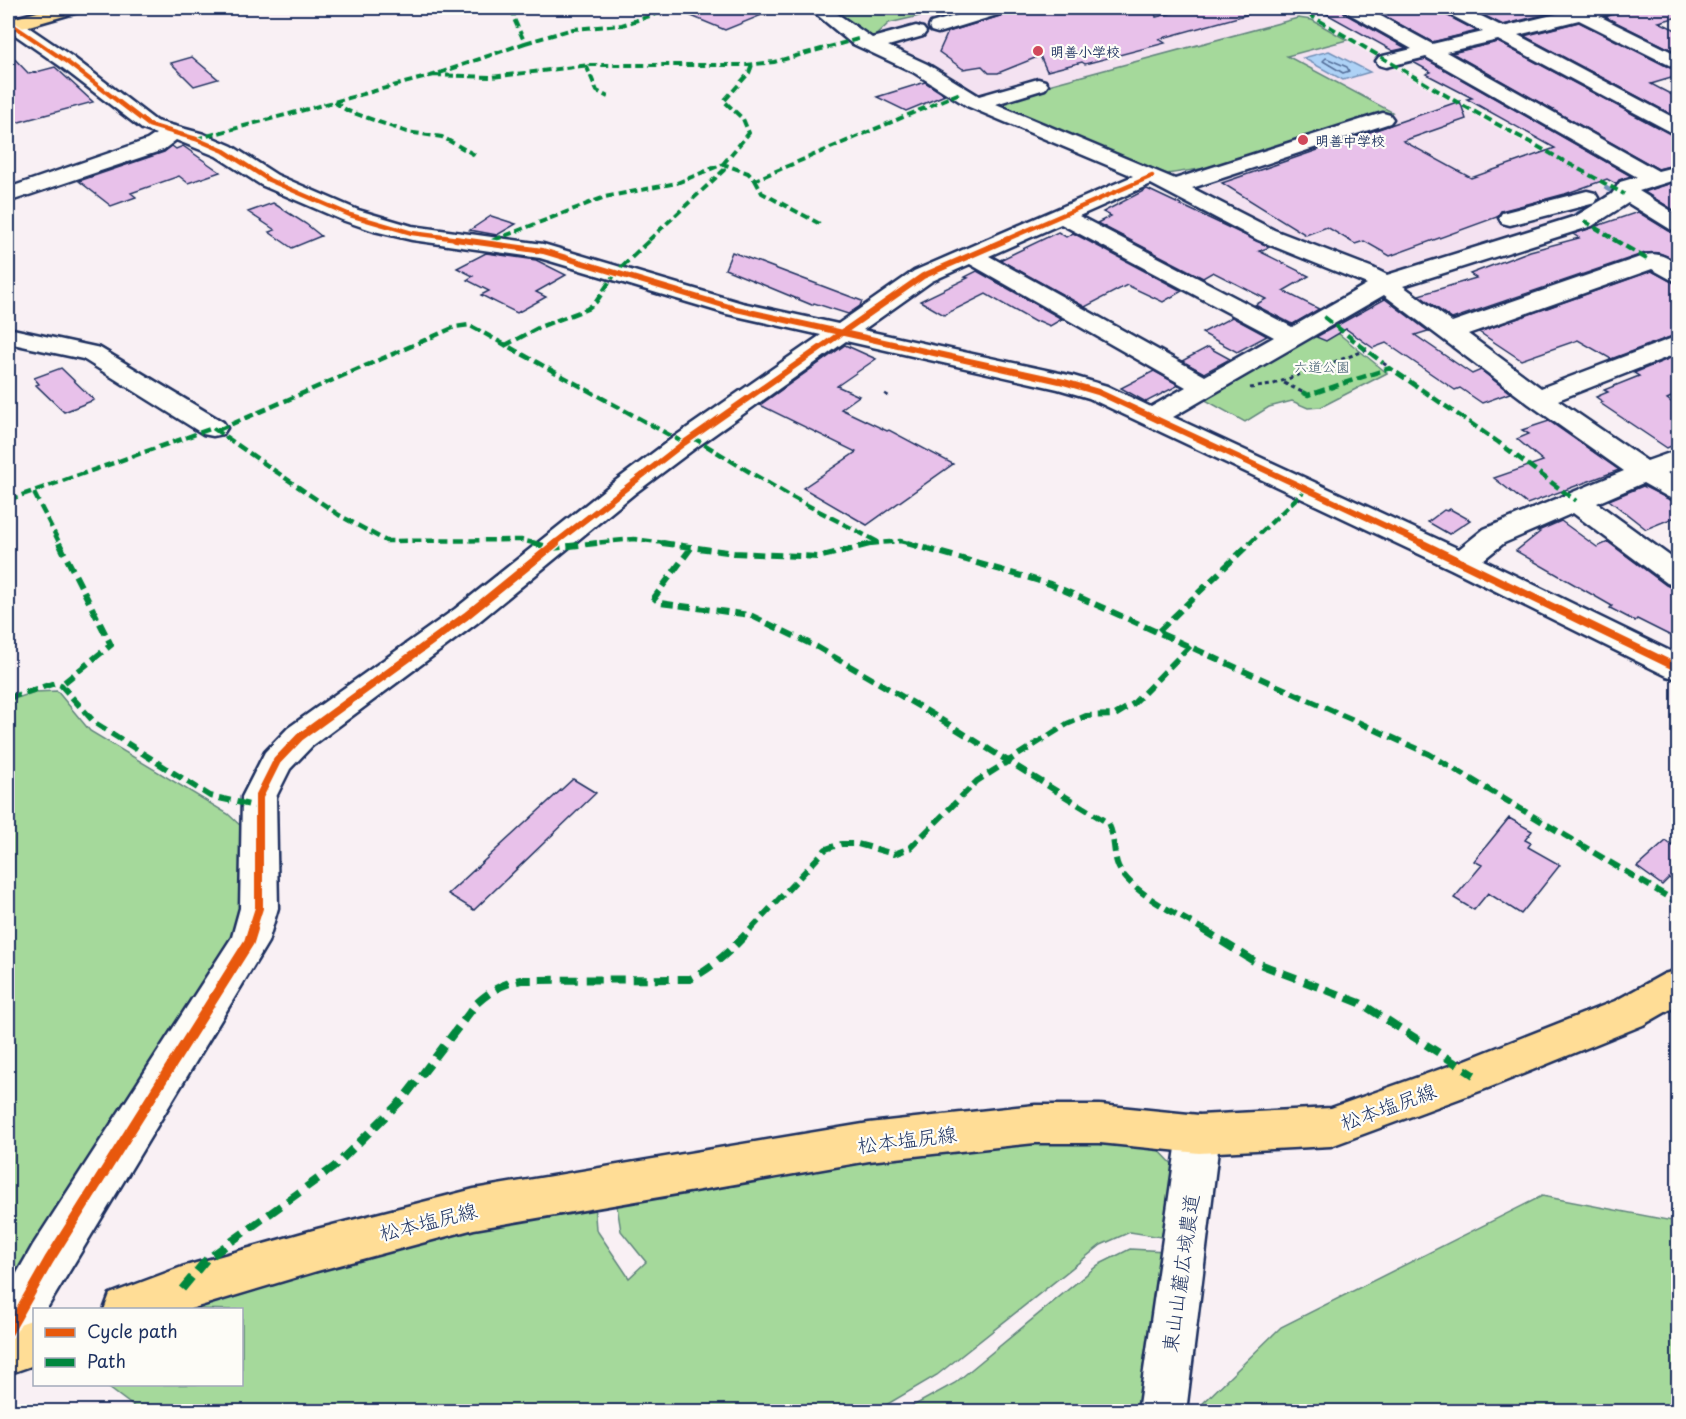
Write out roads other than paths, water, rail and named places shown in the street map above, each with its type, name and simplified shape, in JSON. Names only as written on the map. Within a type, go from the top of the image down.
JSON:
[{"type":"main road","points":[[9,25],[70,8]]},
{"type":"main road","name":"松本塩尻線","points":[[132,1308],[204,1282],[474,1209],[869,1142],[1035,1124],[1100,1124],[1199,1134],[1331,1127],[1474,1075],[1629,1013],[1678,986]]},
{"type":"main road","points":[[8,1351],[33,1342]]},
{"type":"street","points":[[818,8],[858,39],[920,68],[982,102],[1152,176],[1266,235],[1365,273],[1384,284],[1538,398],[1644,472],[1678,491]]},
{"type":"street","points":[[870,45],[916,32],[923,35],[935,35],[941,31],[938,27],[1000,8]]},
{"type":"street","points":[[1353,8],[1655,178]]},
{"type":"street","points":[[1452,8],[1678,128]]},
{"type":"street","points":[[1386,61],[1502,34],[1575,11],[1607,8]]},
{"type":"street","points":[[1575,11],[1678,62]]},
{"type":"street","points":[[9,25],[67,62],[149,126],[196,139],[224,151],[269,180],[350,215],[412,233],[543,251],[736,309],[1064,382],[1098,392],[1154,416],[1462,562],[1678,668]]},
{"type":"street","points":[[982,102],[1038,86]]},
{"type":"street","points":[[1173,187],[1383,119]]},
{"type":"street","points":[[8,195],[155,145],[171,133]]},
{"type":"street","points":[[1279,153],[1298,164]]},
{"type":"street","points":[[1154,416],[1384,284],[1584,220],[1628,187],[1678,172]]},
{"type":"street","points":[[8,1332],[49,1260],[249,942],[259,908],[259,796],[277,761],[300,737],[466,616],[624,488],[684,443],[923,276],[1152,176]]},
{"type":"street","points":[[1510,218],[1587,198],[1615,198],[1678,224]]},
{"type":"street","points":[[1062,216],[1292,336]]},
{"type":"street","points":[[969,254],[1203,386]]},
{"type":"street","points":[[1449,332],[1654,260],[1678,274]]},
{"type":"street","points":[[8,336],[91,353],[213,428]]},
{"type":"street","points":[[1538,398],[1678,344]]},
{"type":"street","points":[[1462,562],[1494,536],[1678,458]]},
{"type":"street","points":[[1576,501],[1678,576]]},
{"type":"street","name":"東山山麓広域農道","points":[[1162,1412],[1199,1134]]},
{"type":"water","points":[[1329,51],[1370,72],[1343,80],[1303,58]]},
{"type":"waterway","points":[[1606,188],[1614,193],[1606,197]]},
{"type":"waterway","points":[[1575,215],[1600,200]]},
{"type":"place","name":"明善小学校","points":[[1038,51]]},
{"type":"place","name":"明善中学校","points":[[1303,140]]},
{"type":"park label","name":"六道公園","points":[[1322,366]]}]
